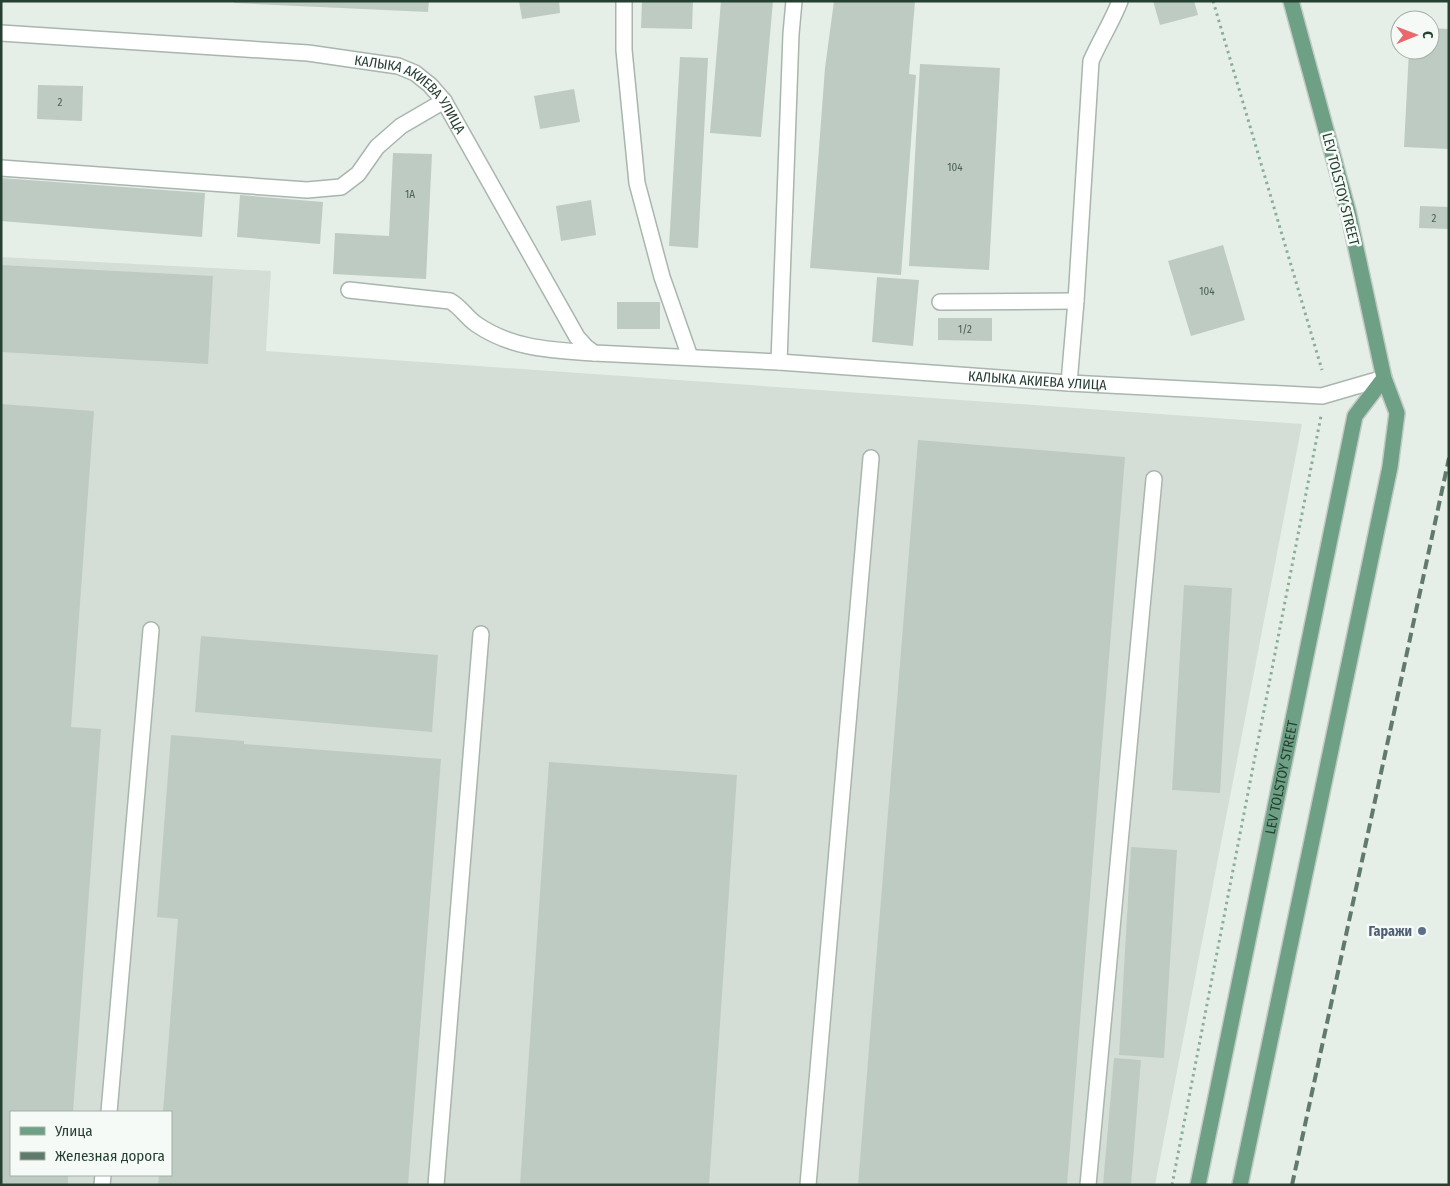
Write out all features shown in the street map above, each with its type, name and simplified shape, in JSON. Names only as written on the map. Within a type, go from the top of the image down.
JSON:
[{"type":"main road","name":"LEV TOLSTOY STREET","points":[[1240,1185],[1390,467],[1398,413],[1384,378],[1348,211],[1291,1]]},
{"type":"main road","name":"LEV TOLSTOY STREET","points":[[1198,1185],[1355,416],[1384,378]]},
{"type":"lane","points":[[624,1],[624,50],[637,183],[662,277],[690,357]]},
{"type":"lane","points":[[779,362],[794,1]]},
{"type":"lane","points":[[1069,383],[1091,61],[1112,22],[1120,1]]},
{"type":"lane","name":"КАЛЫКА АКИЕВА УЛИЦА","points":[[1,33],[308,53],[398,66],[415,74],[430,85],[444,101],[577,336],[594,353],[779,362],[1069,383],[1322,396],[1384,378]]},
{"type":"lane","points":[[1,168],[307,190],[340,187],[358,174],[377,147],[402,126],[444,101]]},
{"type":"lane","points":[[349,290],[450,301],[456,304],[466,317],[507,341],[542,350],[594,353]]},
{"type":"lane","points":[[940,302],[1076,301]]},
{"type":"lane","points":[[808,1185],[871,458]]},
{"type":"lane","points":[[1088,1185],[1154,479]]},
{"type":"lane","points":[[109,1111],[151,630]]},
{"type":"lane","points":[[436,1185],[481,634]]},
{"type":"path","points":[[1213,1],[1322,370]]},
{"type":"path","points":[[1172,1185],[1322,416]]},
{"type":"shaded area","points":[[1,257],[271,271],[266,351],[1302,424],[1155,1185],[1,1185]]},
{"type":"building","points":[[234,1],[429,1],[428,12],[234,3]]},
{"type":"building","points":[[519,1],[559,1],[560,13],[522,19]]},
{"type":"building","points":[[642,1],[693,1],[692,29],[641,28]]},
{"type":"building","points":[[721,1],[773,1],[761,137],[710,133]]},
{"type":"building","points":[[834,1],[915,1],[909,74],[916,75],[901,275],[810,268],[825,68]]},
{"type":"building","points":[[1153,1],[1194,1],[1198,15],[1160,25]]},
{"type":"building","points":[[1440,29],[1449,29],[1449,149],[1404,147],[1408,60],[1440,60]]},
{"type":"building","points":[[680,57],[708,58],[698,248],[669,246]]},
{"type":"building","points":[[920,64],[1000,68],[989,270],[909,266]]},
{"type":"building","points":[[38,85],[83,86],[82,121],[37,119]]},
{"type":"building","points":[[574,89],[580,122],[540,129],[534,96]]},
{"type":"building","points":[[393,153],[432,154],[426,279],[333,274],[335,233],[389,236]]},
{"type":"building","points":[[1,178],[205,193],[202,237],[1,221]]},
{"type":"building","points":[[240,195],[323,202],[320,244],[237,237]]},
{"type":"building","points":[[591,200],[596,235],[561,241],[556,206]]},
{"type":"building","points":[[1420,206],[1449,207],[1449,229],[1419,228]]},
{"type":"building","points":[[1223,245],[1245,320],[1191,336],[1168,261]]},
{"type":"building","points":[[1,265],[213,276],[208,364],[1,352]]},
{"type":"building","points":[[877,277],[919,280],[913,346],[872,342]]},
{"type":"building","points":[[617,302],[660,302],[660,329],[617,329]]},
{"type":"building","points":[[938,318],[992,318],[992,341],[938,340]]},
{"type":"building","points":[[1,404],[94,411],[71,727],[101,729],[73,1111],[10,1111],[10,1176],[68,1176],[68,1185],[1,1185]]},
{"type":"building","points":[[918,440],[1125,457],[1067,1185],[858,1185]]},
{"type":"building","points":[[1184,585],[1232,588],[1220,793],[1172,790]]},
{"type":"building","points":[[201,636],[438,655],[432,732],[195,712]]},
{"type":"building","points":[[171,735],[244,741],[244,744],[441,759],[408,1185],[158,1185],[159,1176],[172,1176],[172,1111],[163,1111],[178,919],[157,917]]},
{"type":"building","points":[[549,762],[737,775],[709,1185],[520,1185]]},
{"type":"building","points":[[1131,847],[1177,850],[1164,1058],[1119,1055]]},
{"type":"building","points":[[1114,1058],[1141,1060],[1131,1185],[1103,1185]]},
{"type":"railway","points":[[1292,1185],[1449,458]]},
{"type":"place","name":"Гаражи","points":[[1422,931]]}]
